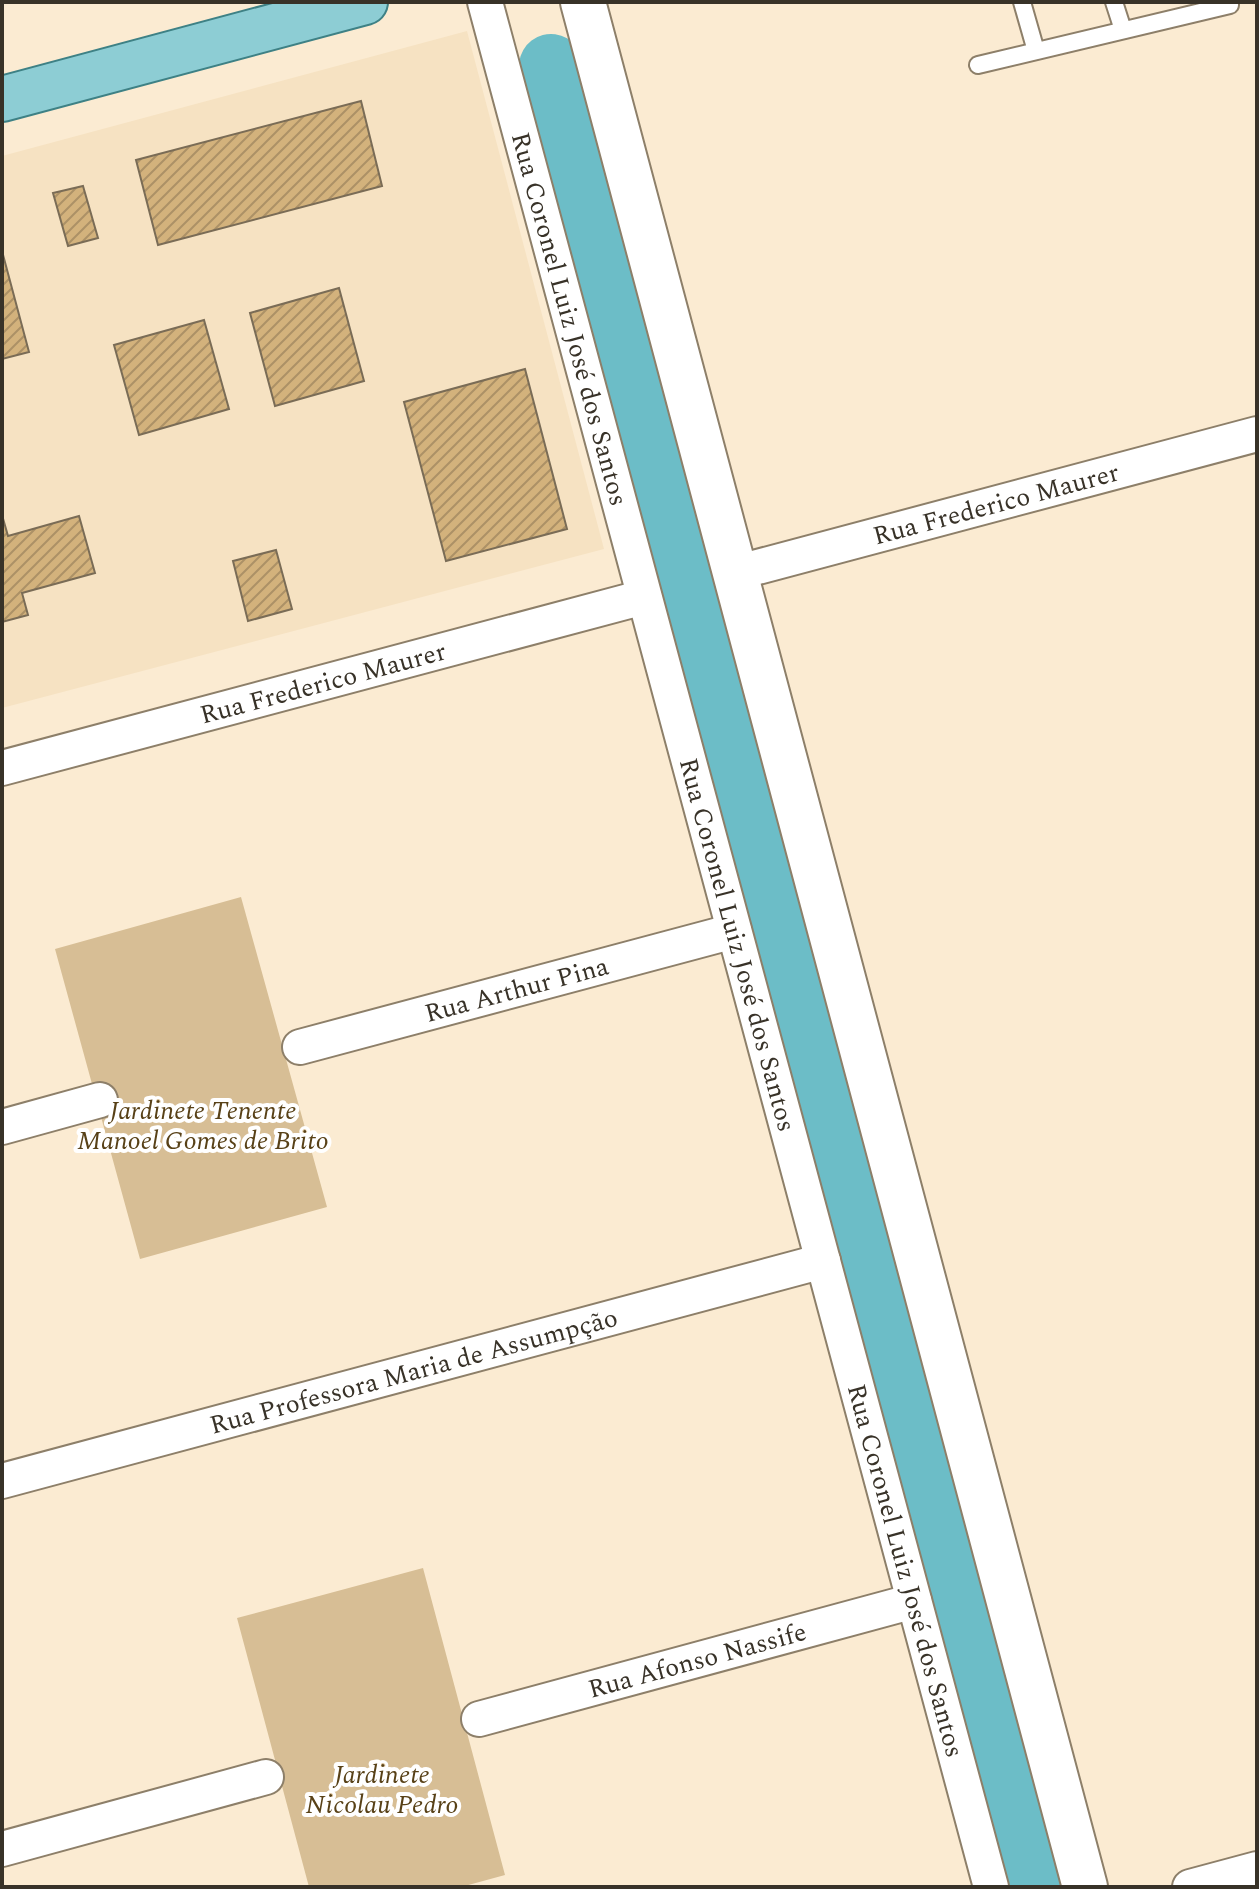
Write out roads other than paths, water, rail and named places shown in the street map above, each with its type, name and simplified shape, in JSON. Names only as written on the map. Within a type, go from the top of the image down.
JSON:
[{"type":"main road","points":[[2,99],[365,2]]},
{"type":"main road","points":[[583,2],[1085,1887]]},
{"type":"street","name":"Rua Coronel Luiz José dos Santos","points":[[485,2],[991,1887]]},
{"type":"street","name":"Rua Frederico Maurer","points":[[735,573],[1257,434]]},
{"type":"street","name":"Rua Frederico Maurer","points":[[2,768],[644,597]]},
{"type":"street","name":"Rua Arthur Pina","points":[[300,1047],[734,931]]},
{"type":"street","points":[[2,1127],[100,1100]]},
{"type":"street","name":"Rua Professora Maria de Assumpção","points":[[2,1481],[823,1261]]},
{"type":"street","name":"Rua Afonso Nassife","points":[[479,1719],[914,1601]]},
{"type":"street","points":[[2,1849],[266,1777]]},
{"type":"street","points":[[1190,1887],[1257,1869]]},
{"type":"lane","points":[[1022,2],[1036,51]]},
{"type":"lane","points":[[1114,2],[1123,30]]},
{"type":"lane","points":[[978,65],[1230,5]]},
{"type":"waterway","points":[[551,66],[1036,1887]]},
{"type":"park label","name":"Jardinete Tenente Manoel Gomes de Brito","points":[[203,1125]]},
{"type":"park label","name":"Jardinete Nicolau Pedro","points":[[382,1789]]}]
